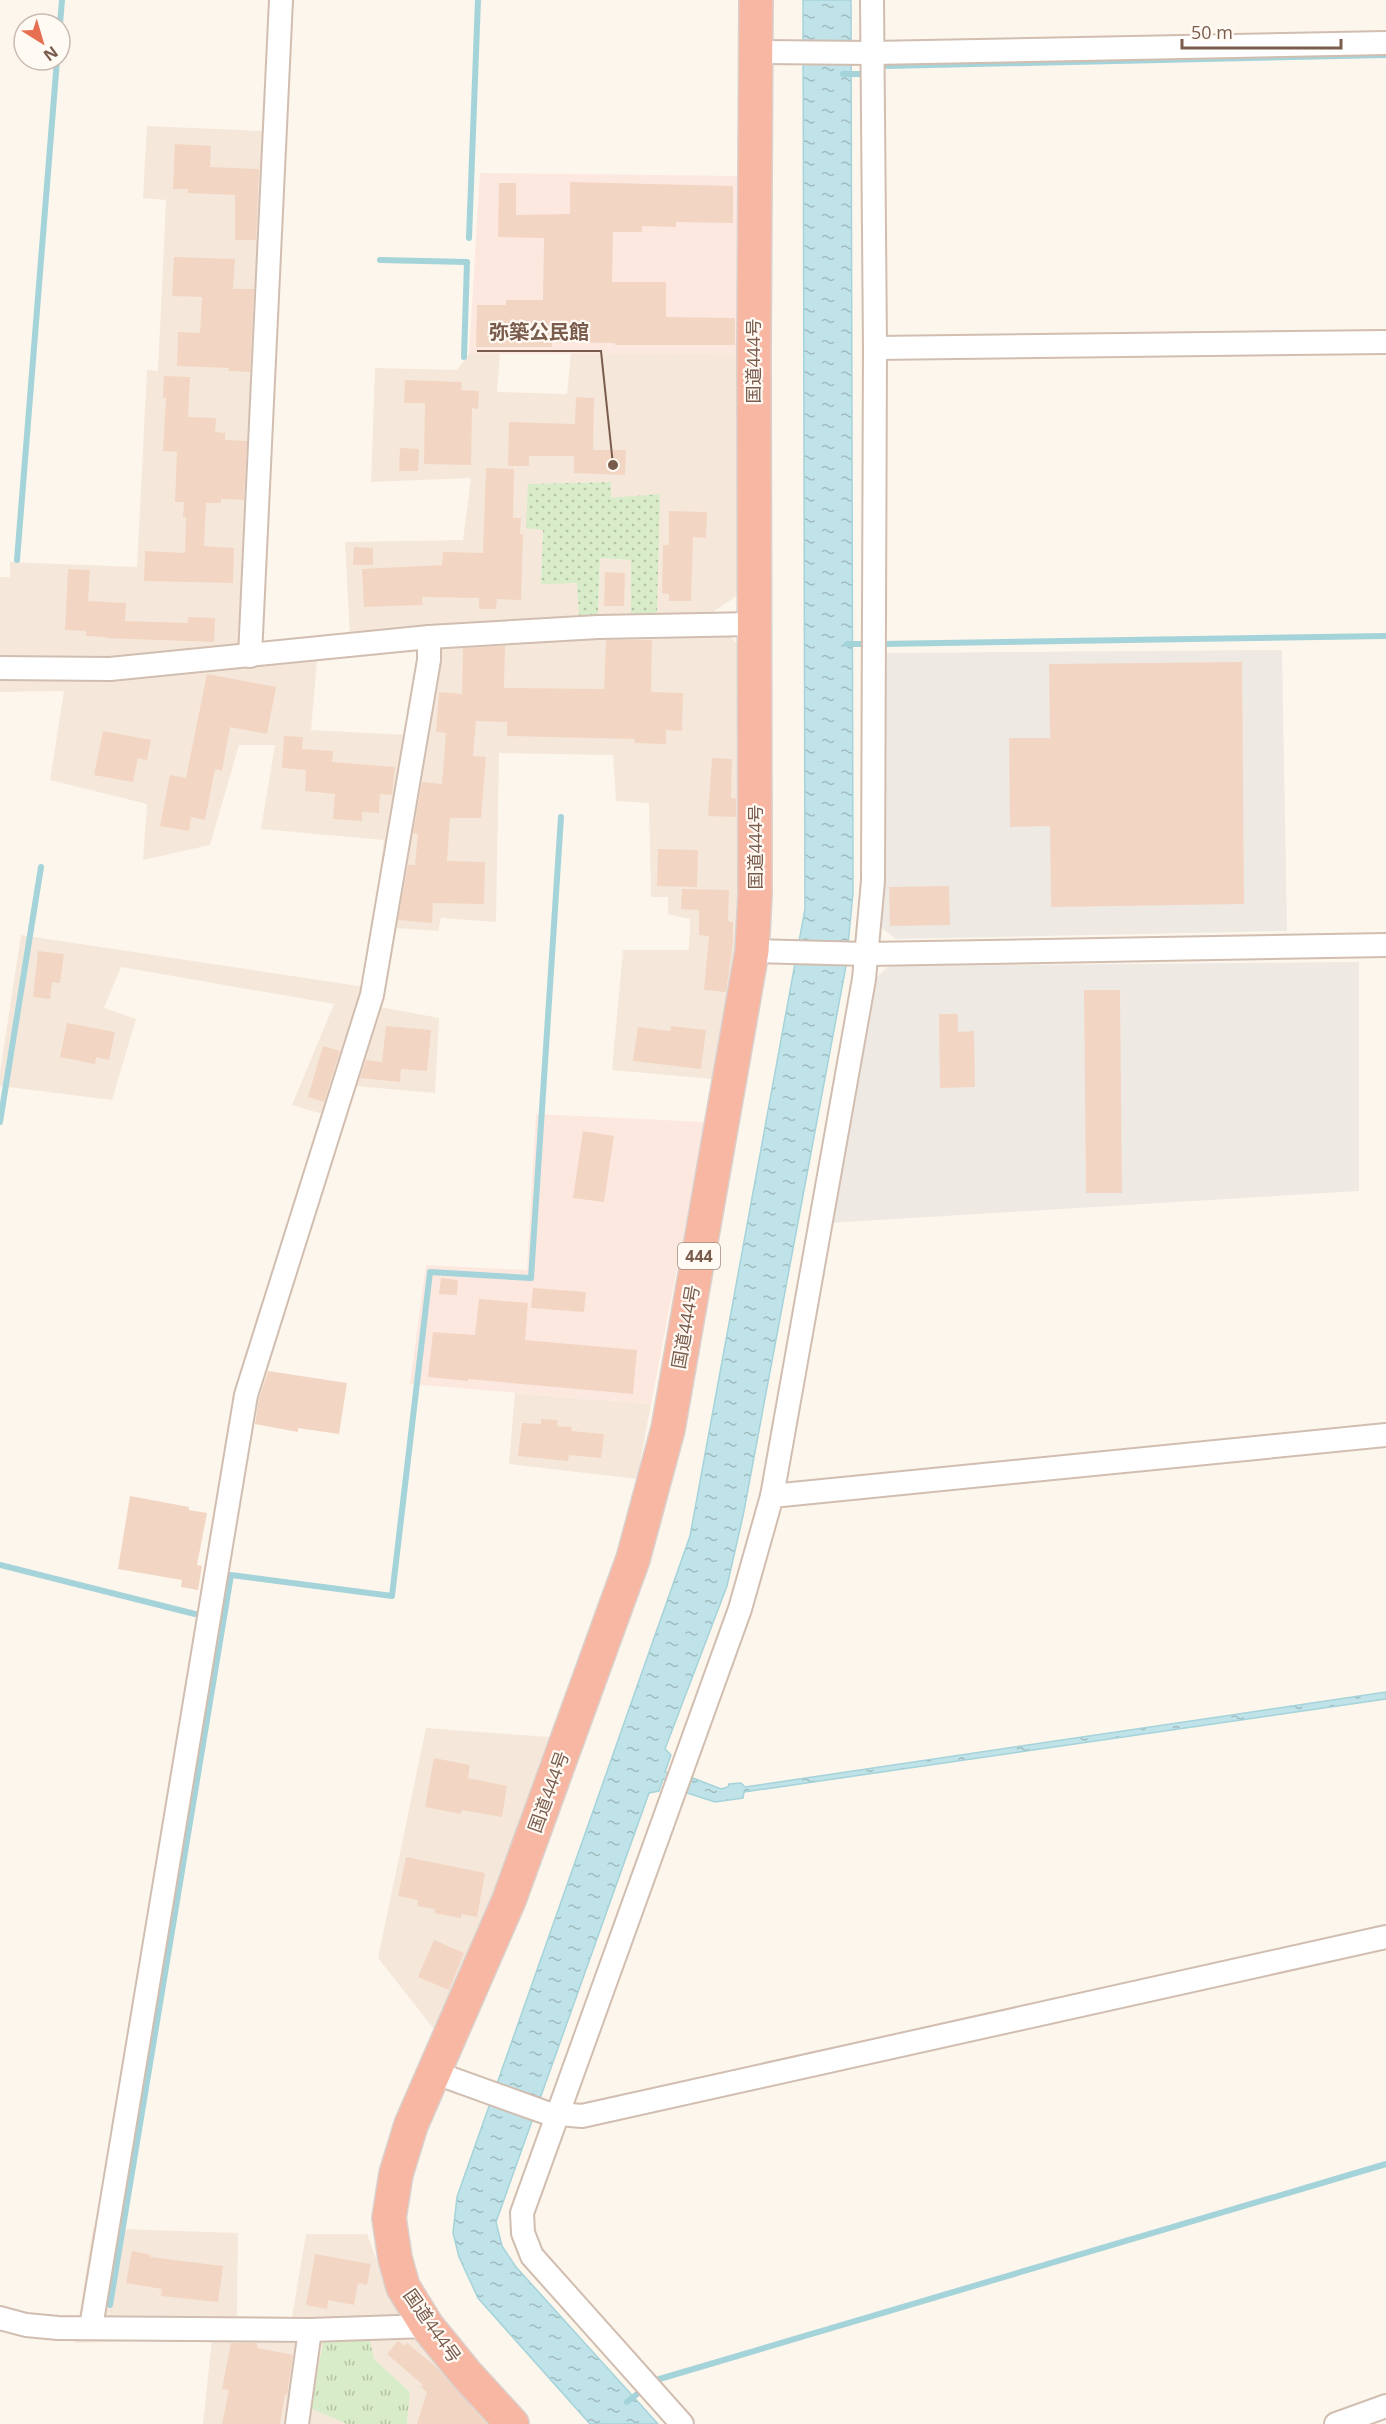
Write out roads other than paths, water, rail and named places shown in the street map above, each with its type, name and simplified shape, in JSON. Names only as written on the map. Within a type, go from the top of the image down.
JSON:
[{"type":"highway","name":"国道444号","points":[[512,2424],[467,2375],[427,2326],[403,2287],[395,2258],[389,2218],[396,2174],[411,2124],[508,1900],[633,1559],[668,1429],[752,951],[756,872],[754,624],[756,0]]},
{"type":"street","points":[[250,656],[281,0]]},
{"type":"street","points":[[682,2424],[532,2256],[523,2233],[522,2213],[552,2115],[740,1609],[772,1496],[873,881],[874,348],[867,53],[872,0]]},
{"type":"street","points":[[755,52],[867,53],[1386,43]]},
{"type":"street","points":[[874,348],[1386,342]]},
{"type":"street","points":[[0,668],[110,669],[429,637],[598,627],[754,624]]},
{"type":"street","points":[[91,2327],[246,1395],[372,995],[429,660],[429,637]]},
{"type":"street","points":[[752,951],[861,954],[1386,945]]},
{"type":"street","points":[[772,1496],[1386,1435]]},
{"type":"street","points":[[433,2072],[552,2115],[582,2116],[1386,1937]]},
{"type":"street","points":[[0,2318],[27,2325],[58,2328],[310,2330],[427,2326]]},
{"type":"street","points":[[297,2424],[310,2330]]},
{"type":"street","points":[[1336,2424],[1386,2406]]},
{"type":"water","points":[[803,0],[851,0],[853,893],[846,966],[743,1516],[727,1586],[665,1749],[671,1755],[665,1772],[690,1782],[693,1778],[721,1789],[728,1787],[729,1784],[741,1783],[745,1787],[1386,1692],[1386,1699],[744,1792],[743,1798],[715,1802],[687,1793],[688,1788],[663,1779],[659,1791],[649,1793],[496,2222],[502,2246],[516,2267],[658,2424],[590,2424],[478,2298],[459,2257],[453,2233],[457,2197],[690,1536],[805,909]]},
{"type":"waterway","points":[[61,12],[62,0]]},
{"type":"waterway","points":[[469,238],[478,0]]},
{"type":"waterway","points":[[887,66],[1386,55]]},
{"type":"waterway","points":[[17,560],[56,72]]},
{"type":"waterway","points":[[843,74],[860,74]]},
{"type":"waterway","points":[[380,260],[467,262],[464,357]]},
{"type":"waterway","points":[[880,644],[1386,636]]},
{"type":"waterway","points":[[847,644],[869,644]]},
{"type":"waterway","points":[[110,2305],[231,1575],[392,1596],[430,1272],[531,1278],[561,817]]},
{"type":"waterway","points":[[0,1122],[41,867]]},
{"type":"waterway","points":[[0,1565],[195,1614]]},
{"type":"waterway","points":[[656,2380],[1386,2164]]},
{"type":"waterway","points":[[627,2402],[641,2391]]},
{"type":"place","name":"弥築公民館","points":[[613,465]]}]
